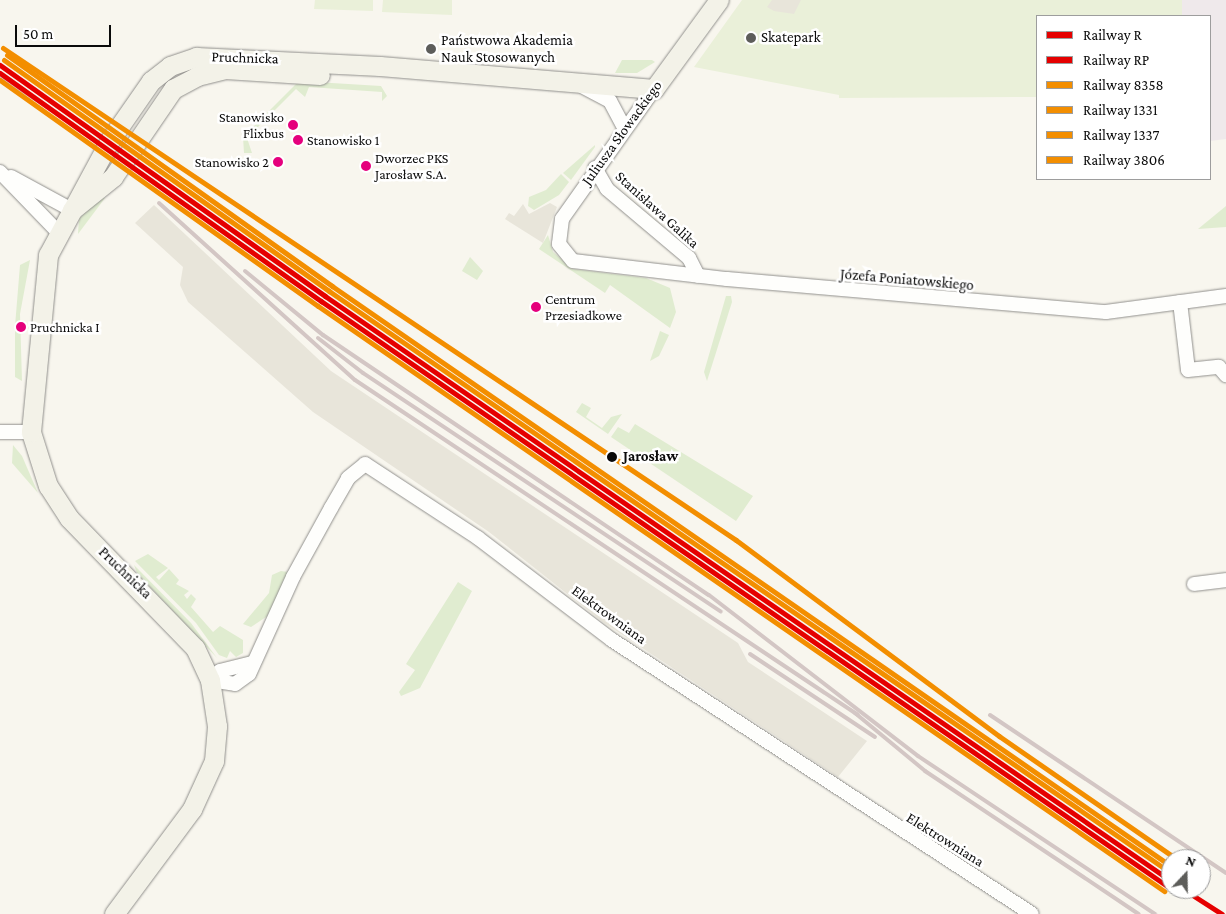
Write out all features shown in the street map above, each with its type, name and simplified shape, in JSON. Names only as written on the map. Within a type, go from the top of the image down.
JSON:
[{"type":"main road","name":"Juliusza Słowackiego","points":[[654,89],[719,0]]},
{"type":"main road","name":"Pruchnicka","points":[[114,914],[192,809],[214,761],[217,726],[210,680],[183,632],[69,518],[48,486],[32,432],[41,306],[48,255],[58,231],[72,210],[110,140],[151,82],[170,66],[196,57],[245,56],[654,89]]},
{"type":"street","name":"Pruchnicka","points":[[578,84],[610,101],[624,127]]},
{"type":"street","name":"Juliusza Słowackiego","points":[[585,265],[565,254],[558,233],[595,168],[654,89]]},
{"type":"street","name":"Stanisława Galika","points":[[595,168],[607,189],[689,258],[698,276]]},
{"type":"street","points":[[0,172],[72,210]]},
{"type":"street","points":[[0,172],[58,231]]},
{"type":"street","name":"Józefa Poniatowskiego","points":[[585,265],[1106,312],[1226,296]]},
{"type":"street","points":[[1180,302],[1188,370],[1219,367],[1226,375]]},
{"type":"street","points":[[0,432],[32,432]]},
{"type":"street","name":"Elektrowniana","points":[[210,680],[235,684],[250,674],[252,663],[348,478],[365,464],[478,538],[612,640],[1032,914]]},
{"type":"street","points":[[1194,584],[1226,580]]},
{"type":"shaded area","points":[[772,0],[801,0],[794,14],[774,11],[767,7]]},
{"type":"shaded area","points":[[1182,0],[1226,0],[1226,139],[1211,141],[1211,15],[1182,15]]},
{"type":"shaded area","points":[[550,203],[557,207],[543,243],[505,219],[509,213],[514,216],[523,204],[529,214]]},
{"type":"shaded area","points":[[154,205],[331,371],[738,643],[748,662],[867,741],[838,777],[603,622],[489,532],[313,412],[188,302],[180,285],[183,267],[135,223]]},
{"type":"green space","points":[[315,0],[373,0],[373,11],[314,9]]},
{"type":"green space","points":[[383,0],[452,0],[452,15],[382,12]]},
{"type":"green space","points":[[742,0],[1182,0],[1182,15],[1036,15],[1036,97],[839,98],[839,95],[694,67]]},
{"type":"green space","points":[[622,60],[652,60],[655,62],[637,73],[615,73]]},
{"type":"green space","points":[[299,81],[381,86],[387,96],[382,101],[382,92],[309,87],[305,97],[296,89],[247,138],[252,153],[244,153],[243,137]]},
{"type":"green space","points":[[595,145],[571,180],[563,173]]},
{"type":"green space","points":[[561,174],[569,182],[559,195],[534,210],[528,206],[529,197],[546,190]]},
{"type":"green space","points":[[100,195],[105,198],[78,234],[79,219]]},
{"type":"green space","points":[[1226,206],[1226,227],[1198,229]]},
{"type":"green space","points":[[548,235],[553,252],[573,269],[646,278],[670,288],[676,312],[670,328],[610,285],[605,293],[539,249]]},
{"type":"green space","points":[[470,257],[483,271],[477,280],[462,271]]},
{"type":"green space","points":[[30,260],[20,314],[22,381],[15,377],[15,326],[20,265]]},
{"type":"green space","points":[[726,296],[731,296],[732,302],[707,381],[704,372]]},
{"type":"green space","points":[[660,331],[669,335],[659,356],[650,361]]},
{"type":"green space","points":[[582,403],[591,408],[586,417],[602,428],[611,417],[622,414],[608,434],[576,412]]},
{"type":"green space","points":[[635,424],[753,496],[736,521],[611,437],[618,427],[629,433]]},
{"type":"green space","points":[[13,445],[22,456],[38,493],[12,463]]},
{"type":"green space","points":[[148,554],[168,568],[156,577],[159,580],[169,569],[179,580],[176,584],[189,591],[184,595],[187,599],[191,594],[196,599],[191,607],[213,632],[220,626],[243,640],[243,653],[236,657],[230,651],[227,658],[219,655],[196,623],[135,561]]},
{"type":"green space","points":[[134,565],[191,623],[217,658],[137,573]]},
{"type":"green space","points":[[281,571],[288,572],[269,615],[251,627],[243,624],[269,593],[272,575]]},
{"type":"green space","points":[[458,582],[472,591],[420,688],[401,696],[399,692],[415,670],[406,664]]},
{"type":"railway","points":[[0,76],[47,107]]},
{"type":"railway","points":[[159,203],[355,380],[858,715]]},
{"type":"railway","points":[[245,271],[323,335],[709,595],[918,756],[1155,914]]},
{"type":"railway","points":[[318,338],[363,373],[721,612]]},
{"type":"railway","points":[[750,654],[875,737]]},
{"type":"railway","points":[[855,713],[925,771],[1139,914]]},
{"type":"railway","points":[[990,715],[1226,873]]},
{"type":"rail line","name":"3806","points":[[3,48],[736,540],[999,736],[1162,849]]},
{"type":"rail line","name":"1337","points":[[7,55],[332,286],[1161,859]]},
{"type":"rail line","name":"8358","points":[[4,60],[329,291],[1161,866]]},
{"type":"rail line","name":"R","points":[[0,65],[325,296],[1161,874]]},
{"type":"rail line","name":"RP","points":[[0,73],[321,301],[1161,882]]},
{"type":"rail line","name":"1331","points":[[0,80],[318,306],[1161,889]]},
{"type":"rail line","name":"R","points":[[1199,899],[1222,914]]},
{"type":"place","name":"Skatepark","points":[[751,38]]},
{"type":"place","name":"Państwowa Akademia Nauk Stosowanych","points":[[431,49]]},
{"type":"place","name":"Stanowisko Flixbus","points":[[293,125]]},
{"type":"place","name":"Stanowisko 1","points":[[298,140]]},
{"type":"place","name":"Stanowisko 2","points":[[278,162]]},
{"type":"place","name":"Dworzec PKS Jarosław S.A.","points":[[366,166]]},
{"type":"place","name":"Centrum Przesiadkowe","points":[[536,307]]},
{"type":"place","name":"Pruchnicka I","points":[[21,327]]},
{"type":"place","name":"Jarosław","points":[[612,457]]}]
